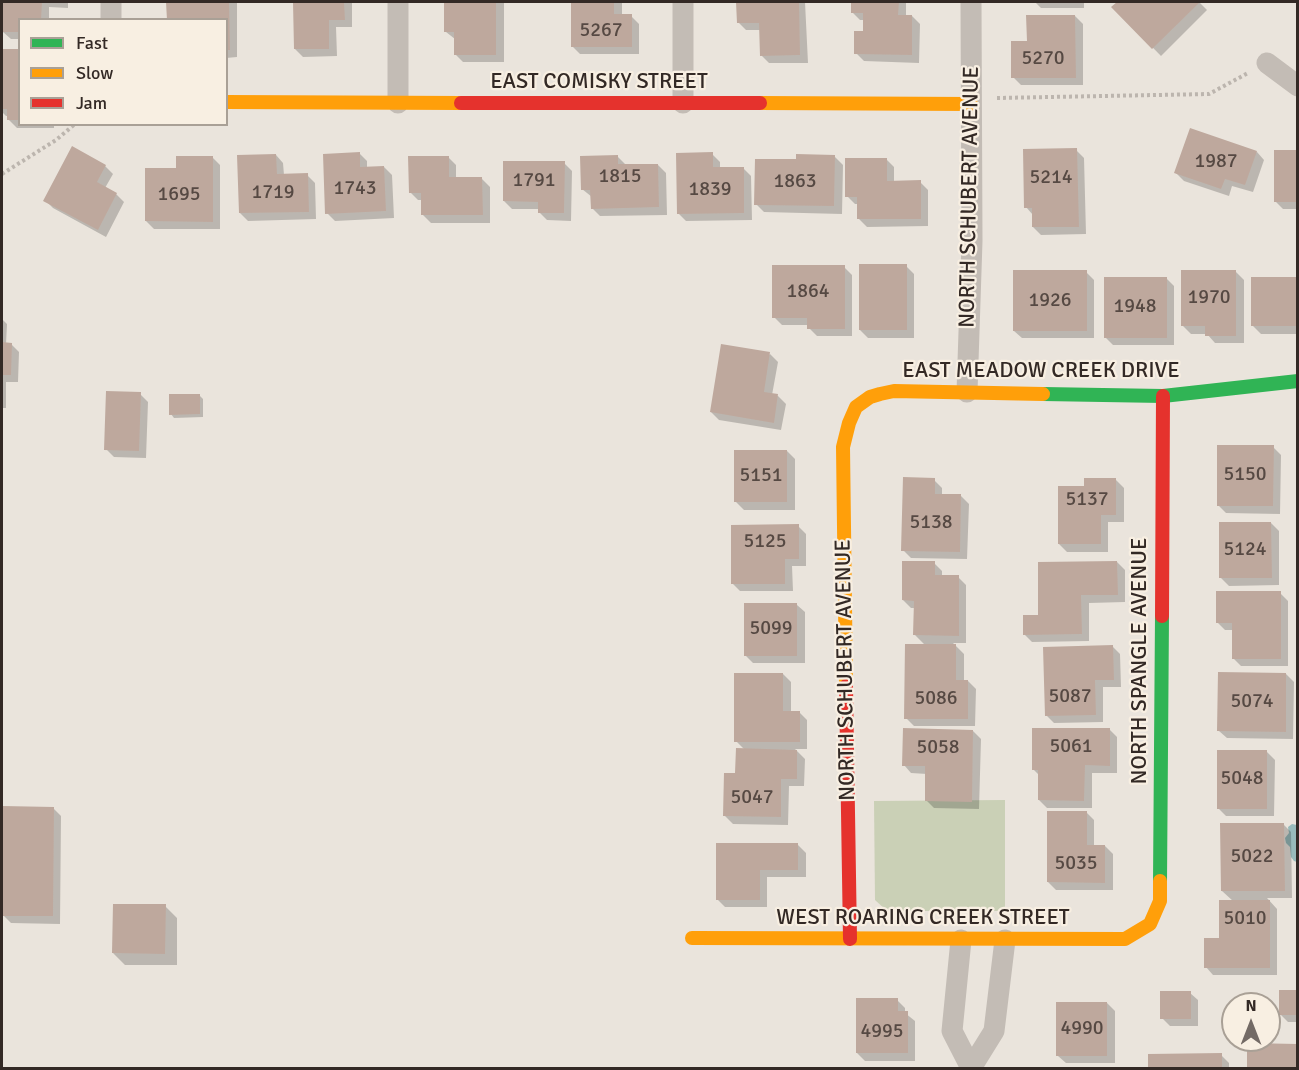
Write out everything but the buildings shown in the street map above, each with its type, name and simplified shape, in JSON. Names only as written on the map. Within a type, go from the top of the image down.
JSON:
[{"type":"street","points":[[111,2],[111,18]]},
{"type":"street","points":[[399,2],[399,103]]},
{"type":"street","points":[[683,2],[683,103]]},
{"type":"street","name":"NORTH SCHUBERT AVENUE","points":[[967,392],[972,241],[971,2]]},
{"type":"street","points":[[1267,63],[1298,86]]},
{"type":"street","name":"EAST COMISKY STREET","points":[[228,102],[971,104]]},
{"type":"street","name":"EAST MEADOW CREEK DRIVE","points":[[858,403],[872,394],[894,391],[1163,396],[1298,381]]},
{"type":"street","name":"NORTH SPANGLE AVENUE","points":[[1150,924],[1160,901],[1163,396]]},
{"type":"street","name":"NORTH SCHUBERT AVENUE","points":[[849,939],[843,447],[858,403]]},
{"type":"street","name":"WEST ROARING CREEK STREET","points":[[692,938],[1125,939],[1150,924]]},
{"type":"street","points":[[961,940],[952,1030],[971,1068],[994,1030],[1005,940]]},
{"type":"path","points":[[994,98],[1209,94],[1267,63]]},
{"type":"path","points":[[2,174],[56,140],[73,126]]},
{"type":"green space","points":[[1005,800],[1005,911],[887,911],[875,900],[874,801]]},
{"type":"water","points":[[1292,824],[1297,825],[1297,862],[1291,857],[1290,847],[1285,838],[1289,833],[1288,827]]},
{"type":"traffic: fast","points":[[1043,394],[1163,396],[1298,381]]},
{"type":"traffic: fast","points":[[1160,881],[1162,616]]},
{"type":"traffic: slow","points":[[228,102],[461,103]]},
{"type":"traffic: slow","points":[[760,103],[971,104]]},
{"type":"traffic: slow","points":[[846,686],[843,447],[856,407],[870,397],[894,391],[1043,394]]},
{"type":"traffic: slow","points":[[692,938],[1125,939],[1150,924],[1160,901],[1160,881]]},
{"type":"traffic: jam","points":[[461,103],[760,103]]},
{"type":"traffic: jam","points":[[1162,616],[1163,396]]},
{"type":"traffic: jam","points":[[846,686],[850,939]]}]
